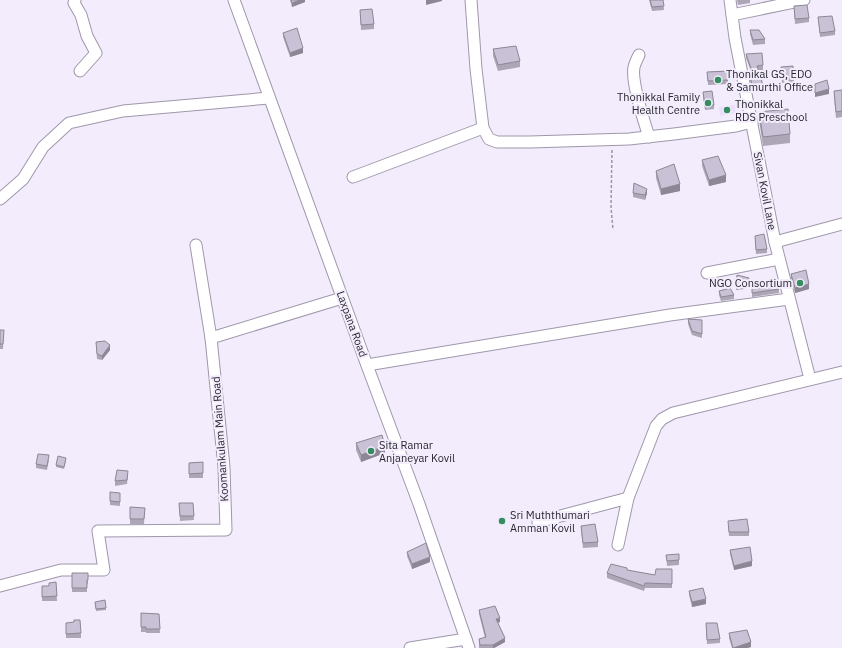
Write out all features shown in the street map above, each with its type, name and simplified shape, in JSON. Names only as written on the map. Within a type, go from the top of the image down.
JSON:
[{"type":"street","points":[[75,0],[74,3],[87,36],[96,53],[80,71]]},
{"type":"street","name":"Laxpana Road","points":[[234,0],[342,298],[419,504],[467,643]]},
{"type":"street","points":[[471,0],[482,128],[489,139],[497,142],[530,142],[649,137],[736,126],[752,122]]},
{"type":"street","name":"Sivan Kovil Lane","points":[[730,0],[735,38],[775,242],[810,379]]},
{"type":"street","points":[[732,15],[804,0]]},
{"type":"street","points":[[639,55],[634,68],[635,83],[637,96],[649,137]]},
{"type":"street","points":[[0,199],[23,179],[43,147],[69,124],[123,111],[269,98]]},
{"type":"street","points":[[353,177],[482,128]]},
{"type":"street","points":[[775,242],[842,224]]},
{"type":"street","name":"Koomankulam Main Road","points":[[0,586],[61,570],[104,570],[98,531],[226,530],[224,467],[211,338],[196,245]]},
{"type":"street","points":[[707,273],[779,259]]},
{"type":"street","points":[[211,338],[342,298]]},
{"type":"street","points":[[367,366],[670,315],[789,299]]},
{"type":"street","points":[[618,545],[628,498],[656,426],[662,419],[673,413],[842,372]]},
{"type":"street","points":[[538,522],[628,498]]},
{"type":"street","points":[[410,648],[467,643]]},
{"type":"path","points":[[612,139],[611,183],[613,230]]},
{"type":"shaded area","name":"Thonikkal RDS Preschool","points":[[735,105],[735,113],[720,116],[719,107]]},
{"type":"building","points":[[291,0],[300,0],[292,3]]},
{"type":"building","points":[[650,0],[663,0],[664,6],[652,7]]},
{"type":"building","points":[[807,5],[809,18],[795,19],[794,6]]},
{"type":"building","points":[[372,9],[374,24],[361,25],[360,10]]},
{"type":"building","points":[[832,16],[835,31],[820,33],[818,17]]},
{"type":"building","points":[[297,28],[303,48],[290,53],[283,33]]},
{"type":"building","points":[[750,30],[759,30],[765,39],[753,40]]},
{"type":"building","points":[[516,46],[520,61],[498,65],[493,49]]},
{"type":"building","points":[[762,53],[763,65],[757,66],[763,85],[757,87],[756,83],[752,85],[750,75],[753,74],[746,54]]},
{"type":"building","points":[[793,66],[794,78],[782,79],[781,67]]},
{"type":"building","points":[[728,71],[728,80],[708,81],[707,72]]},
{"type":"building","points":[[827,80],[829,89],[815,93],[815,84]]},
{"type":"building","points":[[842,90],[842,111],[836,112],[834,91]]},
{"type":"building","name":"Thonikkal Family Health Centre","points":[[712,91],[714,105],[705,106],[703,92]]},
{"type":"building","points":[[788,109],[790,134],[763,137],[759,112]]},
{"type":"building","points":[[718,156],[726,175],[709,180],[702,160]]},
{"type":"building","points":[[674,164],[680,184],[661,189],[656,171]]},
{"type":"building","points":[[634,183],[647,189],[645,195],[633,193]]},
{"type":"building","points":[[764,234],[767,249],[756,250],[755,236]]},
{"type":"building","name":"NGO Consortium","points":[[806,270],[809,284],[795,288],[791,274]]},
{"type":"building","points":[[737,275],[749,278],[745,285],[736,285]]},
{"type":"building","points":[[777,281],[779,289],[752,293],[752,283],[760,283],[761,287]]},
{"type":"building","points":[[730,288],[734,295],[721,297],[719,291]]},
{"type":"building","points":[[688,319],[702,320],[702,334],[692,331]]},
{"type":"building","points":[[0,330],[4,330],[3,344],[0,344]]},
{"type":"building","points":[[105,341],[110,345],[102,356],[97,354],[96,342]]},
{"type":"building","points":[[382,435],[385,446],[361,455],[356,443]]},
{"type":"building","points":[[38,454],[49,455],[47,466],[36,464]]},
{"type":"building","points":[[58,456],[66,458],[64,467],[56,465]]},
{"type":"building","points":[[203,462],[203,473],[189,474],[189,463]]},
{"type":"building","points":[[117,470],[128,471],[127,480],[115,481]]},
{"type":"building","points":[[110,492],[120,493],[120,502],[110,501]]},
{"type":"building","points":[[179,503],[193,503],[194,516],[180,516]]},
{"type":"building","points":[[130,507],[145,508],[144,519],[130,519]]},
{"type":"building","points":[[747,519],[749,532],[729,532],[728,521]]},
{"type":"building","points":[[595,524],[598,542],[583,543],[581,526]]},
{"type":"building","points":[[426,543],[430,557],[412,564],[407,552]]},
{"type":"building","points":[[750,547],[752,561],[734,566],[730,550]]},
{"type":"building","points":[[679,554],[679,560],[667,561],[666,555]]},
{"type":"building","points":[[611,564],[627,568],[627,570],[655,575],[656,569],[672,569],[672,584],[645,583],[644,586],[607,573]]},
{"type":"building","points":[[72,573],[88,573],[87,588],[72,588]]},
{"type":"building","points":[[56,582],[57,596],[42,597],[42,586],[49,586],[49,583]]},
{"type":"building","points":[[703,588],[706,599],[692,602],[689,591]]},
{"type":"building","points":[[105,600],[106,608],[96,609],[95,602]]},
{"type":"building","points":[[495,606],[500,618],[496,619],[505,638],[493,645],[480,645],[479,639],[486,637],[479,610]]},
{"type":"building","points":[[141,613],[159,614],[160,629],[146,629],[146,627],[141,627]]},
{"type":"building","points":[[74,620],[80,620],[81,633],[66,634],[66,623],[74,622]]},
{"type":"building","points":[[706,623],[717,623],[720,639],[707,640]]},
{"type":"building","points":[[747,630],[751,642],[733,648],[729,633]]},
{"type":"place","name":"Thonikal GS, EDO & Samurthi Office","points":[[718,80]]},
{"type":"place","name":"Thonikkal Family Health Centre","points":[[708,103]]},
{"type":"place","name":"Thonikkal RDS Preschool","points":[[727,110]]},
{"type":"place","name":"NGO Consortium","points":[[800,283]]},
{"type":"place","name":"Sita Ramar Anjaneyar Kovil","points":[[371,451]]},
{"type":"place","name":"Sri Muththumari Amman Kovil","points":[[502,521]]}]
